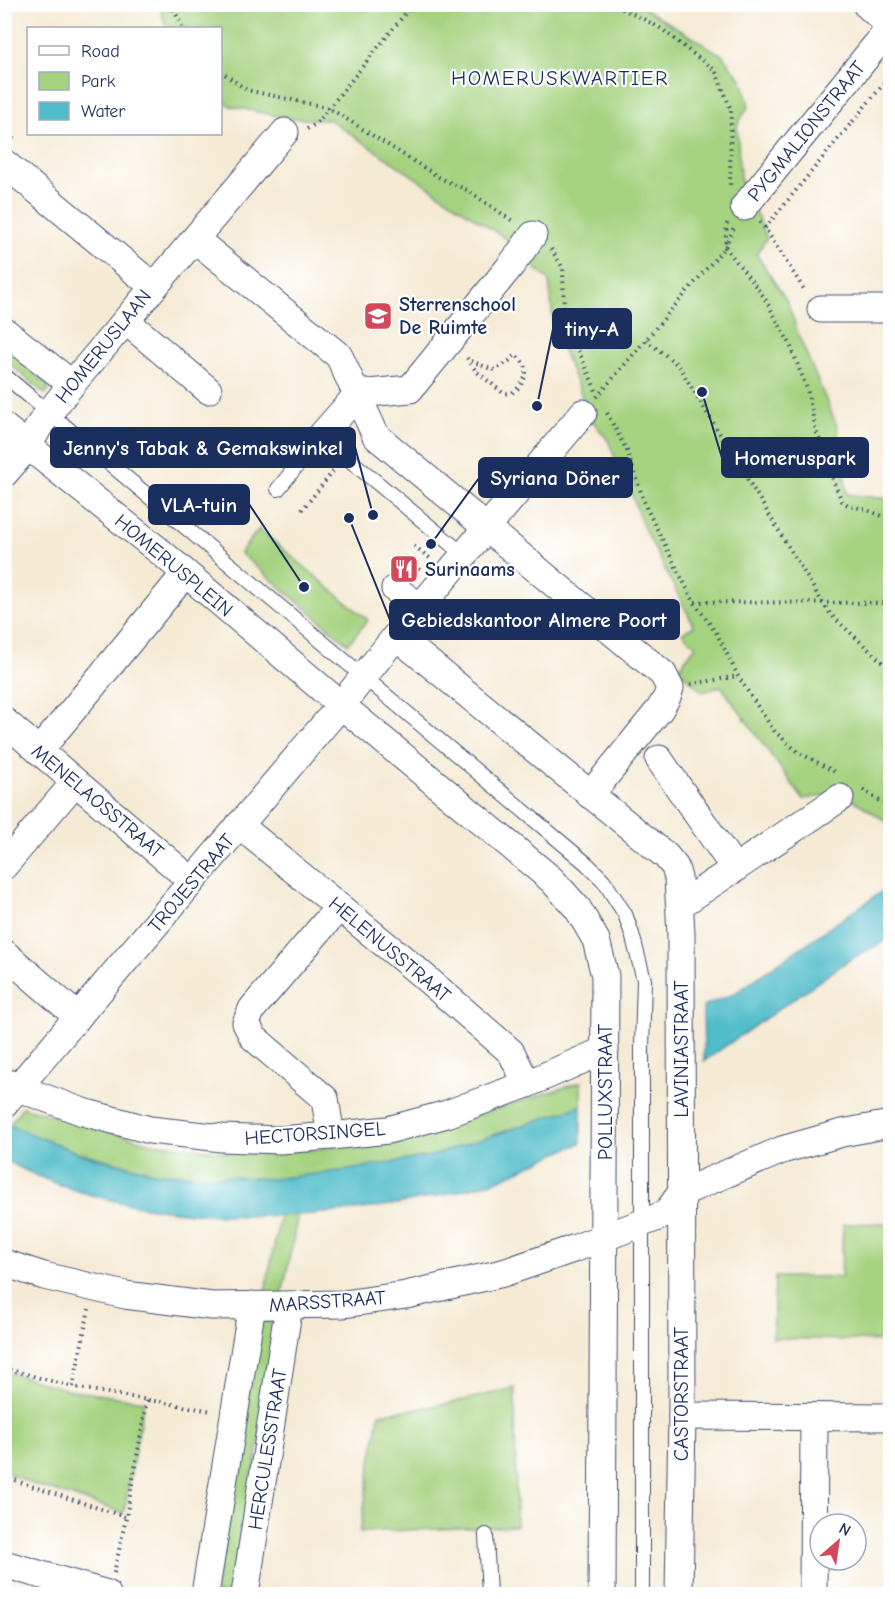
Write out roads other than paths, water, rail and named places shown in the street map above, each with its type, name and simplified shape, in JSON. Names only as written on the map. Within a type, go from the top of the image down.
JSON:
[{"type":"street","points":[[866,4],[891,27]]},
{"type":"street","name":"PYGMALIONSTRAAT","points":[[734,204],[891,27]]},
{"type":"street","points":[[154,287],[285,132]]},
{"type":"street","name":"HOMERUSLAAN","points":[[4,163],[154,287],[72,384],[41,423],[28,446],[4,474]]},
{"type":"street","points":[[321,436],[358,394],[410,389],[533,235]]},
{"type":"street","points":[[196,240],[339,356],[376,436],[663,674],[670,688],[660,709],[590,795]]},
{"type":"street","points":[[822,309],[891,309]]},
{"type":"street","points":[[126,321],[208,390]]},
{"type":"street","points":[[4,331],[72,384]]},
{"type":"street","name":"TROJESTRAAT","points":[[8,1094],[78,1017],[341,705],[590,404]]},
{"type":"street","name":"HOMERUSPLEIN","points":[[4,427],[163,554],[341,705]]},
{"type":"street","points":[[39,751],[185,574]]},
{"type":"street","points":[[396,589],[420,607]]},
{"type":"street","name":"LAVINIASTRAAT","points":[[396,636],[666,856],[675,867],[680,905],[681,1193]]},
{"type":"street","name":"POLLUXSTRAAT","points":[[341,705],[552,880],[578,909],[596,940],[605,976],[602,1594]]},
{"type":"street","name":"MENELAOSSTRAAT","points":[[4,721],[192,881]]},
{"type":"street","points":[[659,759],[735,869]]},
{"type":"street","points":[[4,866],[75,782]]},
{"type":"street","points":[[680,905],[735,869],[847,787]]},
{"type":"street","name":"HELENUSSTRAAT","points":[[239,825],[414,968],[511,1052],[527,1084]]},
{"type":"street","points":[[331,1136],[325,1099],[253,1037],[246,1023],[252,1009],[339,907]]},
{"type":"street","points":[[4,953],[78,1017]]},
{"type":"street","name":"HECTORSINGEL","points":[[8,1094],[150,1130],[222,1138],[280,1140],[388,1130],[447,1114],[527,1084],[605,1050]]},
{"type":"street","points":[[681,1193],[782,1150],[842,1133],[891,1124]]},
{"type":"street","name":"MARSSTRAAT","points":[[4,1263],[44,1276],[125,1295],[212,1306],[344,1304],[406,1295],[503,1273],[666,1214],[681,1193]]},
{"type":"street","name":"CASTORSTRAAT","points":[[679,1594],[682,1416],[681,1193]]},
{"type":"street","name":"HERCULESSTRAAT","points":[[205,1594],[252,1305]]},
{"type":"street","name":"HERCULESSTRAAT","points":[[245,1594],[289,1305]]},
{"type":"street","points":[[682,1416],[891,1417]]},
{"type":"street","points":[[813,1594],[814,1417]]},
{"type":"street","points":[[4,1564],[110,1584]]},
{"type":"lane","points":[[4,375],[587,864],[604,881],[625,914],[636,945],[644,980],[642,1594]]},
{"type":"lane","points":[[278,489],[321,436],[464,555]]},
{"type":"lane","points":[[486,1535],[489,1594]]},
{"type":"water","points":[[890,886],[890,940],[851,959],[704,1061],[703,1006],[732,995]]},
{"type":"water","points":[[581,1106],[581,1143],[493,1182],[432,1197],[371,1208],[308,1214],[243,1216],[179,1212],[117,1201],[59,1184],[5,1160],[5,1123],[81,1154],[157,1173],[272,1179],[349,1170],[431,1156]]},
{"type":"place","name":"Sterrenschool De Ruimte","points":[[378,316]]},
{"type":"place","name":"Homeruspark","points":[[702,392]]},
{"type":"place","name":"tiny-A","points":[[537,406]]},
{"type":"place","name":"Jenny's Tabak & Gemakswinkel","points":[[373,515]]},
{"type":"place","name":"Gebiedskantoor Almere Poort","points":[[349,518]]},
{"type":"place","name":"Syriana Döner","points":[[431,544]]},
{"type":"place","name":"Surinaams","points":[[404,569]]},
{"type":"place","name":"VLA-tuin","points":[[304,587]]},
{"type":"district","name":"HOMERUSKWARTIER","points":[[560,78]]}]
